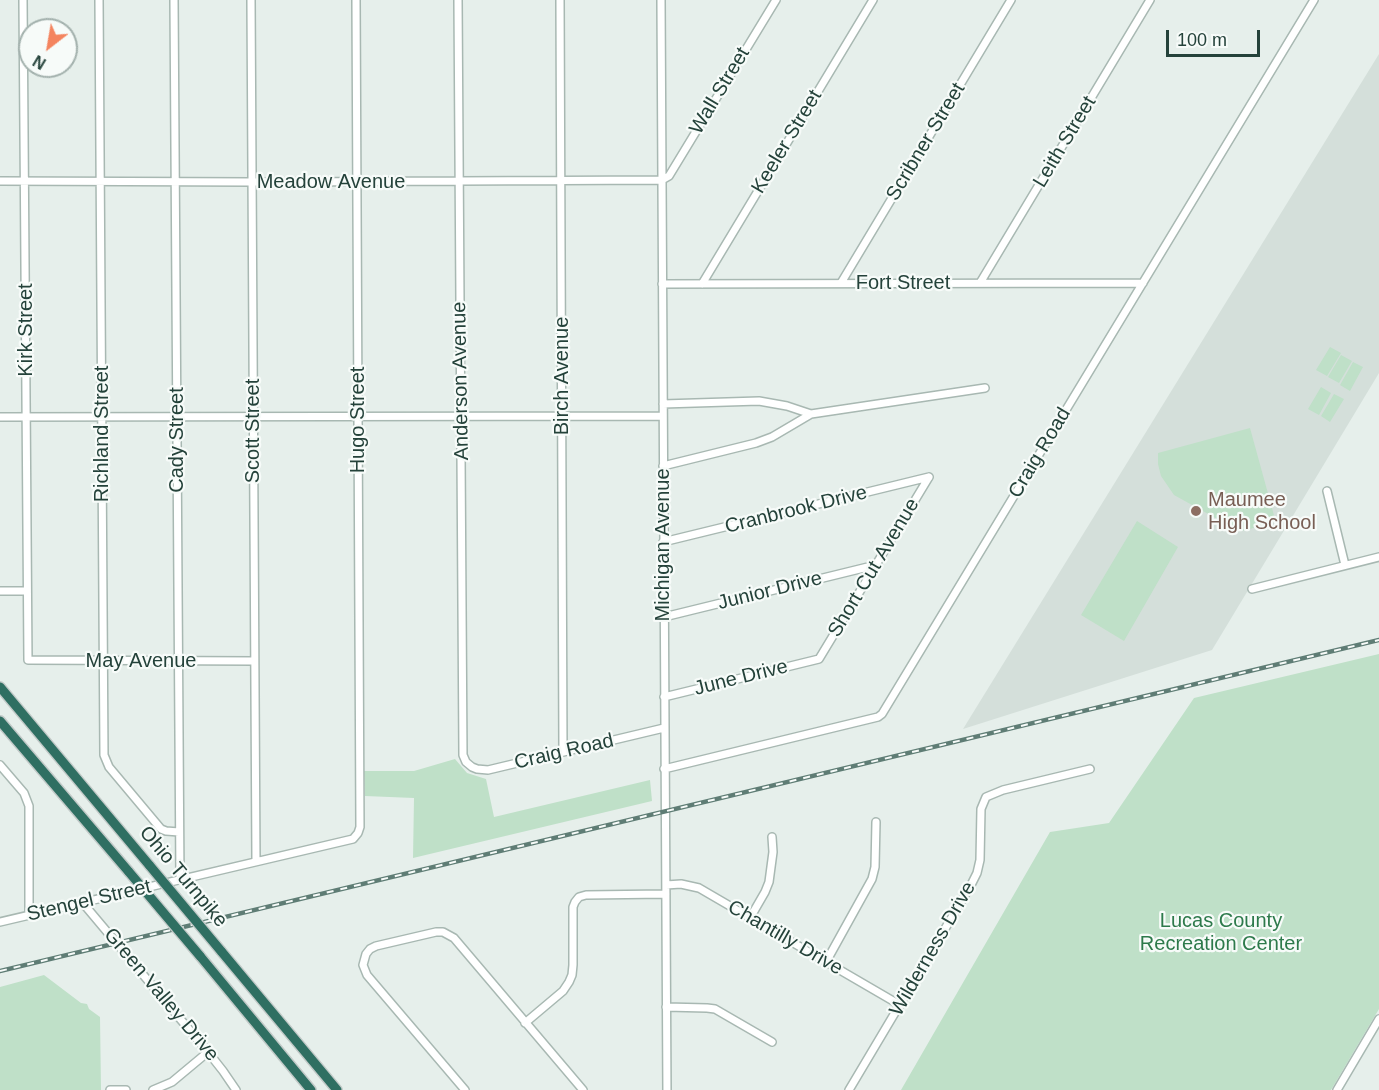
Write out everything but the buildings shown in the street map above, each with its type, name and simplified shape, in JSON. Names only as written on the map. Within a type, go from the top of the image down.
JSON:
[{"type":"highway","name":"Ohio Turnpike","points":[[0,687],[338,1090]]},
{"type":"highway","name":"Ohio Turnpike","points":[[0,721],[311,1090]]},
{"type":"street","name":"Kirk Street","points":[[23,0],[28,660]]},
{"type":"street","name":"Richland Street","points":[[99,0],[105,760],[161,828],[166,831],[179,832]]},
{"type":"street","name":"Cady Street","points":[[174,0],[180,879]]},
{"type":"street","name":"Scott Street","points":[[251,0],[256,861]]},
{"type":"street","name":"Hugo Street","points":[[353,839],[360,827],[356,0]]},
{"type":"street","name":"Anderson Avenue","points":[[458,0],[463,755],[466,762]]},
{"type":"street","name":"Birch Avenue","points":[[560,0],[563,752]]},
{"type":"street","name":"Michigan Avenue","points":[[661,0],[667,1090]]},
{"type":"street","name":"Wall Street","points":[[662,180],[669,176],[776,0]]},
{"type":"street","name":"Keeler Street","points":[[702,284],[873,0]]},
{"type":"street","name":"Scribner Street","points":[[842,283],[1011,0]]},
{"type":"street","name":"Leith Street","points":[[980,283],[1150,0]]},
{"type":"street","name":"Craig Road","points":[[664,768],[878,717],[882,714],[1314,0]]},
{"type":"street","name":"Meadow Avenue","points":[[0,182],[662,180]]},
{"type":"street","name":"Fort Street","points":[[662,284],[1143,283]]},
{"type":"street","points":[[663,466],[756,443],[772,437],[811,414],[985,388]]},
{"type":"street","points":[[663,404],[759,400],[811,414]]},
{"type":"street","points":[[0,417],[663,416]]},
{"type":"street","name":"Cranbrook Drive","points":[[663,542],[929,477]]},
{"type":"street","name":"Short Cut Avenue","points":[[819,659],[929,477]]},
{"type":"street","points":[[1327,490],[1345,565]]},
{"type":"street","points":[[1252,589],[1379,558]]},
{"type":"street","name":"Junior Drive","points":[[664,616],[876,565]]},
{"type":"street","points":[[0,591],[27,591]]},
{"type":"street","name":"June Drive","points":[[664,697],[819,659]]},
{"type":"street","name":"May Avenue","points":[[28,660],[254,661]]},
{"type":"street","name":"Craig Road","points":[[466,762],[477,770],[488,770],[664,728]]},
{"type":"street","points":[[0,765],[24,793],[29,806],[29,915]]},
{"type":"street","name":"Wilderness Drive","points":[[849,1090],[977,873],[980,860],[981,809],[986,797],[1003,790],[1090,769]]},
{"type":"street","points":[[825,962],[872,879],[875,867],[876,822]]},
{"type":"street","points":[[750,918],[769,882],[774,852],[772,837]]},
{"type":"street","name":"Stengel Street","points":[[0,922],[353,839]]},
{"type":"street","name":"Chantilly Drive","points":[[666,885],[681,884],[699,888],[900,1005]]},
{"type":"street","points":[[525,1023],[563,991],[572,975],[573,907],[579,897],[666,894]]},
{"type":"street","name":"Green Valley Drive","points":[[82,902],[208,1052],[236,1090]]},
{"type":"street","points":[[465,1090],[367,975],[363,964],[370,949],[436,932],[449,934],[583,1090]]},
{"type":"street","points":[[666,1007],[715,1009],[772,1042]]},
{"type":"street","points":[[1337,1090],[1379,1020]]},
{"type":"street","points":[[153,1090],[172,1082],[208,1052]]},
{"type":"street","points":[[110,1090],[126,1090]]},
{"type":"shaded area","name":"Maumee High School","points":[[1379,54],[1379,373],[1212,650],[963,729]]},
{"type":"green space","points":[[1330,347],[1341,353],[1327,376],[1316,370]]},
{"type":"green space","points":[[1341,355],[1352,361],[1339,383],[1328,377]]},
{"type":"green space","points":[[1353,362],[1363,367],[1350,391],[1340,385]]},
{"type":"green space","points":[[1321,387],[1331,393],[1319,415],[1308,409]]},
{"type":"green space","points":[[1334,394],[1344,399],[1330,422],[1321,416]]},
{"type":"green space","points":[[1250,428],[1275,519],[1248,530],[1239,531],[1174,495],[1161,476],[1158,453]]},
{"type":"green space","points":[[1137,521],[1178,547],[1124,641],[1081,615]]},
{"type":"green space","name":"Lucas County Recreation Center","points":[[1379,654],[1379,1009],[1331,1090],[901,1090],[1050,832],[1109,823],[1194,698]]},
{"type":"green space","points":[[455,759],[467,773],[486,779],[494,817],[650,780],[652,801],[413,858],[414,798],[365,796],[364,771],[414,771]]},
{"type":"green space","points":[[44,975],[81,1003],[87,1004],[89,1009],[100,1017],[101,1090],[0,1090],[0,987]]},
{"type":"railway","points":[[0,971],[1379,640]]},
{"type":"place","name":"Maumee High School","points":[[1196,511]]}]
